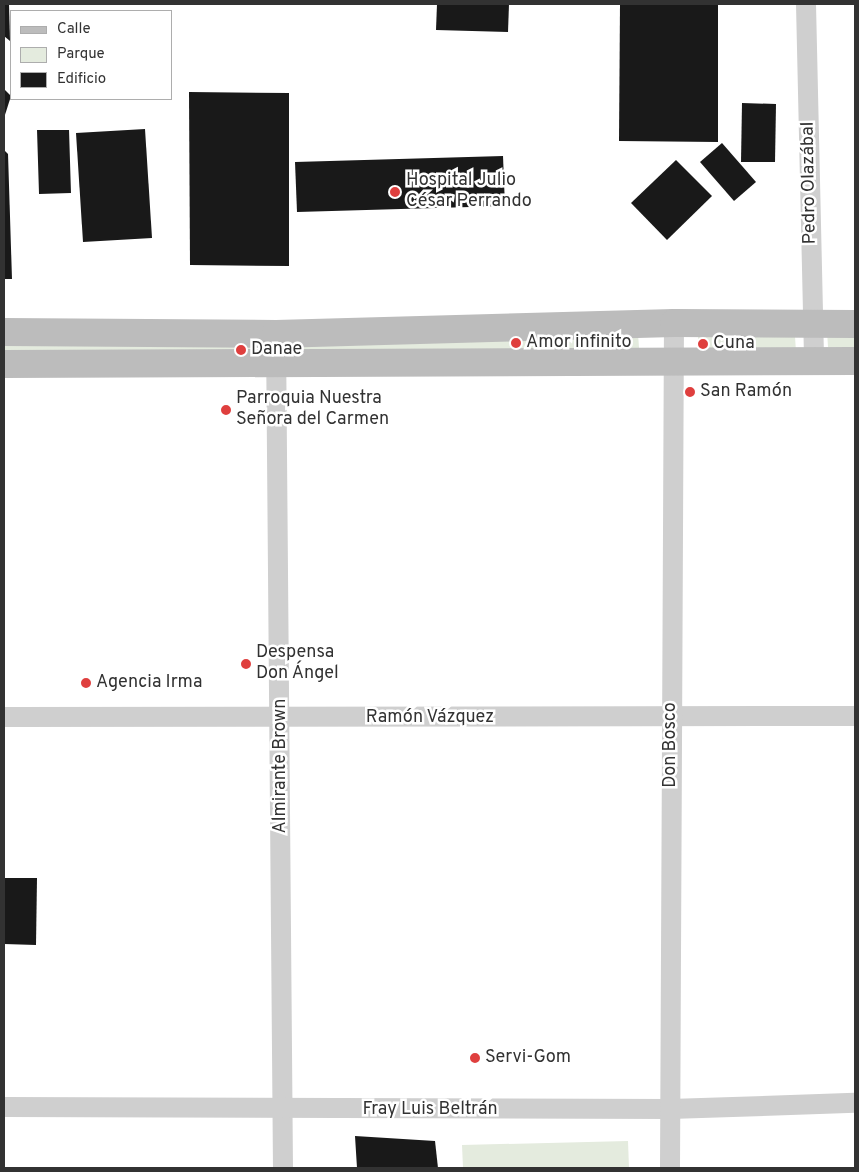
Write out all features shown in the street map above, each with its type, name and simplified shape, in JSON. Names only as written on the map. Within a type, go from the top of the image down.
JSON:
[{"type":"main road","points":[[4,332],[276,334],[674,323],[855,324]]},
{"type":"main road","points":[[4,364],[275,366],[855,361]]},
{"type":"street","name":"Pedro Olazábal","points":[[806,4],[814,361]]},
{"type":"street","name":"Don Bosco","points":[[670,1168],[674,323]]},
{"type":"street","name":"Almirante Brown","points":[[276,334],[281,717],[282,1168]]},
{"type":"street","name":"Ramón Vázquez","points":[[4,717],[671,719],[855,716]]},
{"type":"street","name":"Fray Luis Beltrán","points":[[4,1107],[283,1110],[670,1109],[855,1103]]},
{"type":"green space","points":[[827,330],[855,330],[855,348],[828,347]]},
{"type":"green space","points":[[638,333],[639,348],[296,357],[296,342]]},
{"type":"green space","points":[[795,336],[796,352],[699,350],[698,337]]},
{"type":"green space","points":[[4,339],[252,342],[251,357],[4,354]]},
{"type":"green space","points":[[628,1141],[629,1168],[463,1168],[462,1145]]},
{"type":"building","points":[[4,4],[9,4],[10,41],[4,36]]},
{"type":"building","points":[[437,4],[509,4],[508,32],[436,30]]},
{"type":"building","points":[[620,4],[718,4],[718,142],[619,141]]},
{"type":"building","points":[[4,89],[10,95],[10,99],[4,118]]},
{"type":"building","points":[[189,92],[289,93],[289,266],[190,265]]},
{"type":"building","points":[[742,103],[776,104],[775,162],[741,162]]},
{"type":"building","points":[[145,129],[152,238],[83,242],[76,133]]},
{"type":"building","points":[[37,130],[69,130],[71,193],[39,194]]},
{"type":"building","points":[[722,143],[756,182],[734,201],[700,162]]},
{"type":"building","points":[[4,150],[8,154],[12,279],[4,279]]},
{"type":"building","points":[[503,156],[505,206],[297,212],[295,162]]},
{"type":"building","points":[[676,160],[712,196],[667,240],[631,203]]},
{"type":"building","points":[[4,878],[37,878],[36,945],[4,944]]},
{"type":"building","points":[[355,1136],[435,1141],[438,1168],[357,1168]]},
{"type":"place","name":"Hospital Julio César Perrando","points":[[395,192]]},
{"type":"place","name":"Amor infinito","points":[[516,343]]},
{"type":"place","name":"Cuna","points":[[703,344]]},
{"type":"place","name":"Danae","points":[[241,350]]},
{"type":"place","name":"San Ramón","points":[[690,392]]},
{"type":"place","name":"Parroquia Nuestra Señora del Carmen","points":[[226,410]]},
{"type":"place","name":"Despensa Don Ángel","points":[[246,664]]},
{"type":"place","name":"Agencia Irma","points":[[86,683]]},
{"type":"place","name":"Servi-Gom","points":[[475,1058]]}]
